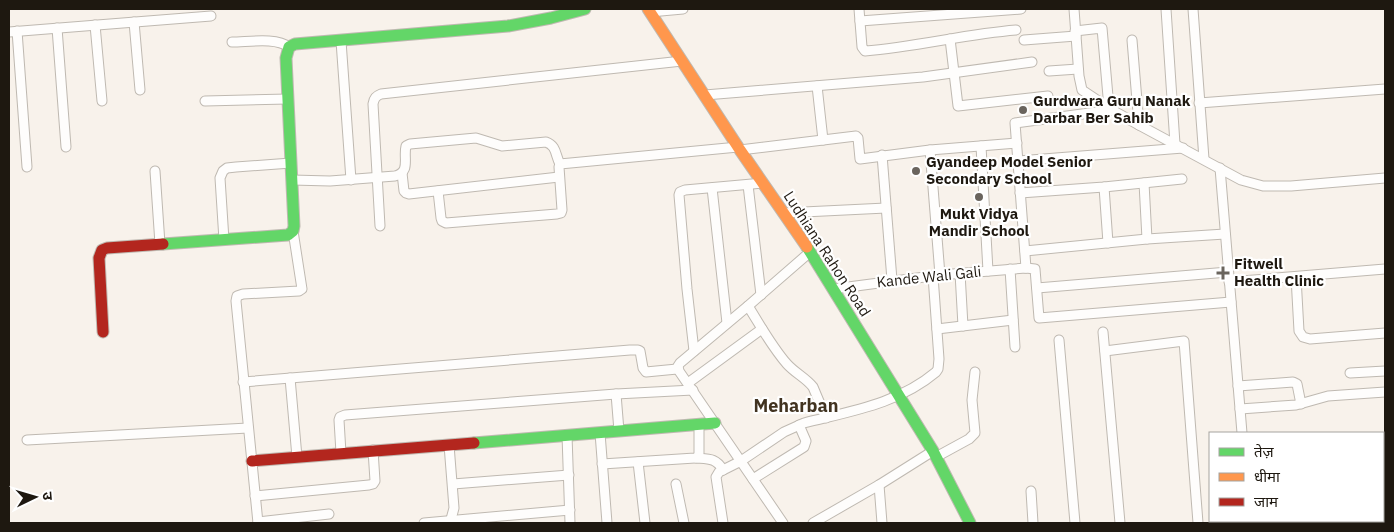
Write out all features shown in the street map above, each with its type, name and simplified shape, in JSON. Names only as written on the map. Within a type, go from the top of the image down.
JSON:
[{"type":"street","points":[[329,514],[258,523],[236,301],[237,296],[244,294],[299,291],[302,289],[293,232],[286,58],[289,47],[295,44],[508,26],[544,20],[585,9]]},
{"type":"street","points":[[649,10],[683,9]]},
{"type":"street","points":[[859,9],[862,47],[865,51],[1016,30]]},
{"type":"street","points":[[860,21],[1021,9]]},
{"type":"street","points":[[1074,9],[1078,68],[1082,90],[1110,109],[1139,125],[1241,180],[1263,186],[1291,186],[1385,178]]},
{"type":"street","points":[[1166,9],[1180,146]]},
{"type":"street","points":[[1193,9],[1204,159]]},
{"type":"street","name":"Ludhiana Rahon Road","points":[[649,10],[739,148],[810,252],[900,396],[934,454],[970,523]]},
{"type":"street","points":[[27,167],[13,32],[212,16]]},
{"type":"street","points":[[134,22],[140,90]]},
{"type":"street","points":[[95,25],[102,101]]},
{"type":"street","points":[[56,28],[66,147]]},
{"type":"street","points":[[1024,40],[1102,28],[1110,109]]},
{"type":"street","points":[[950,39],[958,106],[1048,96]]},
{"type":"street","points":[[340,40],[351,180]]},
{"type":"street","points":[[1132,40],[1139,125]]},
{"type":"street","points":[[232,42],[275,41],[289,47]]},
{"type":"street","points":[[380,226],[373,104],[374,99],[381,94],[682,61]]},
{"type":"street","points":[[704,95],[923,77],[1032,62]]},
{"type":"street","points":[[1049,71],[1078,68]]},
{"type":"street","points":[[817,86],[823,140]]},
{"type":"street","points":[[1199,104],[1385,89]]},
{"type":"street","points":[[205,101],[288,99]]},
{"type":"street","points":[[1110,109],[1015,123],[1026,268],[1035,269],[1039,318],[1231,302]]},
{"type":"street","points":[[560,164],[857,137],[860,159],[930,150],[1017,143]]},
{"type":"street","points":[[438,191],[441,218],[446,223],[557,214],[562,210],[559,177],[558,167],[560,164],[555,148],[551,144],[546,142],[502,146],[476,138],[410,144],[406,146],[404,172],[402,173],[404,191],[406,193],[559,177]]},
{"type":"street","points":[[981,146],[988,271]]},
{"type":"street","points":[[1018,161],[1180,146]]},
{"type":"street","points":[[723,523],[717,474],[741,461],[784,432],[799,425],[882,403],[900,396],[932,376],[938,369],[937,275],[930,150]]},
{"type":"street","points":[[882,155],[892,280]]},
{"type":"street","points":[[224,240],[220,178],[223,171],[227,168],[291,162]]},
{"type":"street","points":[[1220,168],[1242,432]]},
{"type":"street","points":[[155,171],[160,244]]},
{"type":"street","points":[[292,180],[351,180],[395,176],[402,173]]},
{"type":"street","points":[[1020,193],[1182,179]]},
{"type":"street","points":[[694,351],[687,289],[680,192],[763,183]]},
{"type":"street","points":[[1144,183],[1148,240]]},
{"type":"street","points":[[748,185],[761,295]]},
{"type":"street","points":[[1104,187],[1108,243]]},
{"type":"street","points":[[712,188],[727,323]]},
{"type":"street","points":[[783,213],[886,208]]},
{"type":"street","points":[[103,332],[99,258],[102,250],[107,248],[288,234],[293,232]]},
{"type":"street","points":[[1025,251],[1225,234]]},
{"type":"street","points":[[677,369],[680,363],[810,252]]},
{"type":"street","name":"Kande Wali Gali","points":[[833,289],[937,275],[1026,268]]},
{"type":"street","points":[[1010,269],[1015,347]]},
{"type":"street","points":[[1229,282],[1385,269]]},
{"type":"street","points":[[1037,288],[1228,272]]},
{"type":"street","points":[[960,273],[963,326]]},
{"type":"street","points":[[1296,277],[1299,331],[1303,337],[1310,339],[1385,333]]},
{"type":"street","points":[[748,306],[788,366],[814,387],[826,418]]},
{"type":"street","points":[[937,329],[1013,320]]},
{"type":"street","points":[[341,453],[339,420],[345,415],[616,394],[690,386],[762,329]]},
{"type":"street","points":[[1103,332],[1120,523]]},
{"type":"street","points":[[1059,340],[1075,523]]},
{"type":"street","points":[[1105,351],[1184,341],[1198,523]]},
{"type":"street","points":[[243,382],[630,350],[638,350],[640,352],[642,368],[646,372],[677,369]]},
{"type":"street","points":[[677,369],[783,523]]},
{"type":"street","points":[[1350,373],[1385,371]]},
{"type":"street","points":[[813,523],[934,454],[969,438],[975,433],[972,400],[975,372]]},
{"type":"street","points":[[290,378],[297,456]]},
{"type":"street","points":[[1238,386],[1293,382],[1297,384],[1301,404]]},
{"type":"street","points":[[1240,409],[1301,404],[1328,396],[1385,392]]},
{"type":"street","points":[[616,394],[619,431]]},
{"type":"street","points":[[252,461],[715,424]]},
{"type":"street","points":[[696,458],[699,452],[699,425]]},
{"type":"street","points":[[752,478],[804,448],[806,441],[799,425]]},
{"type":"street","points":[[27,440],[248,428]]},
{"type":"street","points":[[600,433],[607,523]]},
{"type":"street","points":[[567,435],[570,523]]},
{"type":"street","points":[[449,445],[454,508],[450,522]]},
{"type":"street","points":[[256,496],[369,486],[375,481],[373,450]]},
{"type":"street","points":[[602,464],[696,458],[715,460],[723,470]]},
{"type":"street","points":[[638,462],[645,523]]},
{"type":"street","points":[[453,484],[569,475]]},
{"type":"street","points":[[676,484],[684,523]]},
{"type":"street","points":[[880,485],[882,523]]},
{"type":"street","points":[[1031,491],[1033,523]]},
{"type":"street","points":[[424,523],[570,510]]},
{"type":"traffic: fast","points":[[163,244],[288,235],[293,231],[286,58],[289,47],[295,44],[508,26],[585,9]]},
{"type":"traffic: fast","points":[[807,247],[933,451],[970,523]]},
{"type":"traffic: fast","points":[[474,443],[715,423]]},
{"type":"traffic: slow","points":[[648,9],[740,150],[807,247]]},
{"type":"traffic: jam","points":[[103,332],[99,258],[102,250],[107,248],[163,244]]},
{"type":"traffic: jam","points":[[252,461],[474,443]]},
{"type":"place","name":"Gurdwara Guru Nanak Darbar Ber Sahib","points":[[1023,110]]},
{"type":"place","name":"Gyandeep Model Senior Secondary School","points":[[916,171]]},
{"type":"place","name":"Mukt Vidya Mandir School","points":[[979,197]]},
{"type":"place","name":"Fitwell Health Clinic","points":[[1223,273]]},
{"type":"district","name":"Meharban","points":[[796,406]]}]
